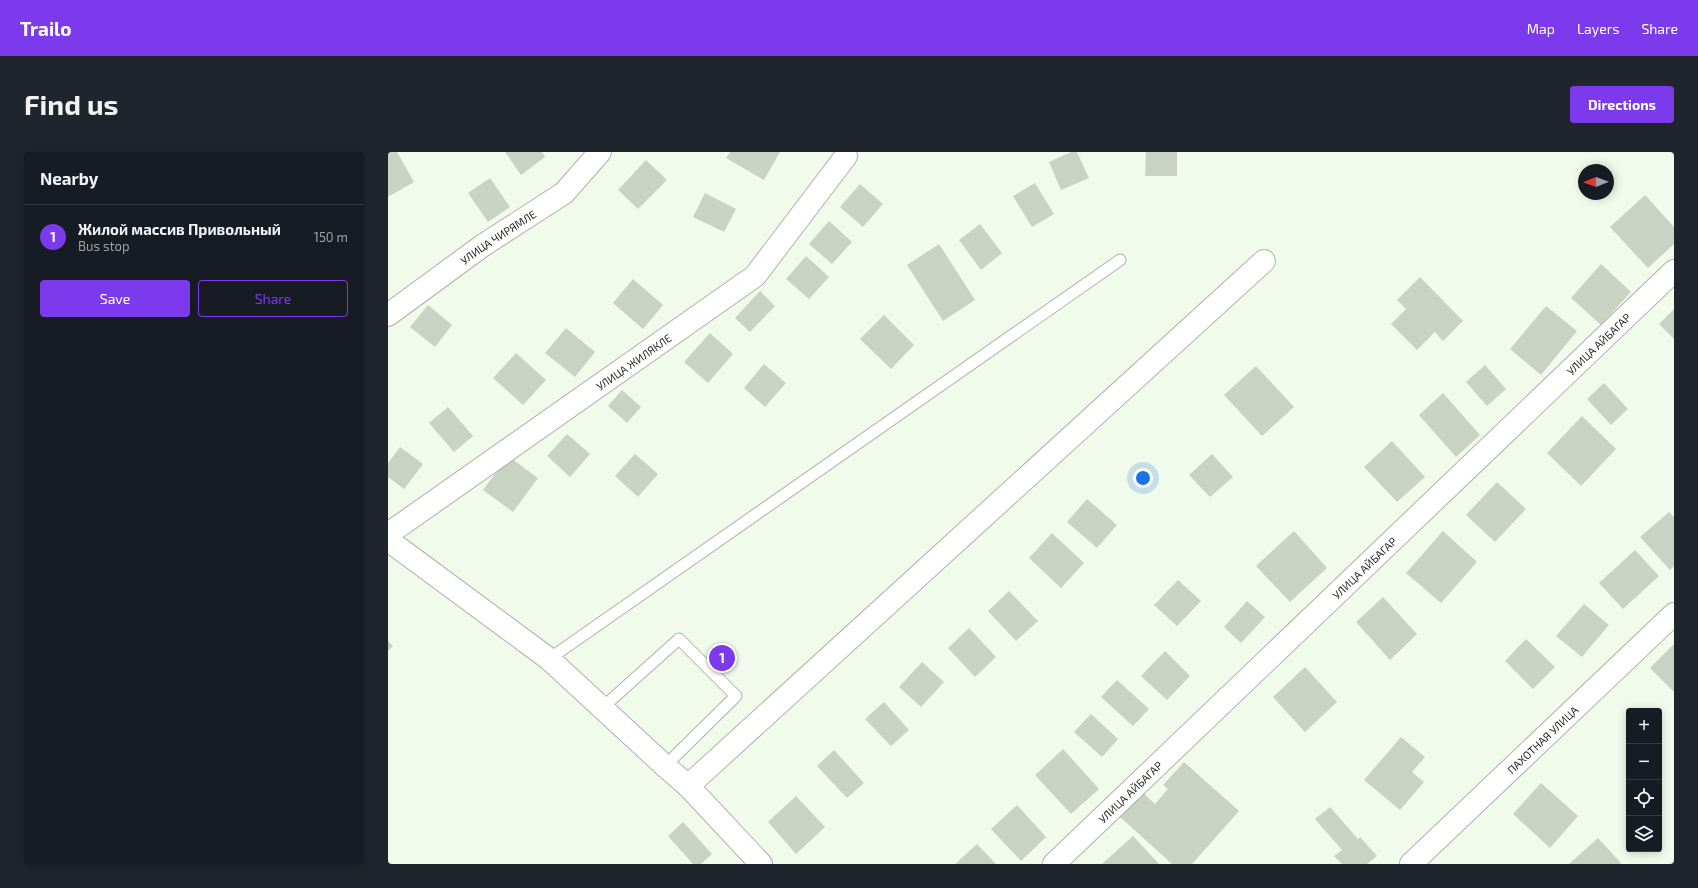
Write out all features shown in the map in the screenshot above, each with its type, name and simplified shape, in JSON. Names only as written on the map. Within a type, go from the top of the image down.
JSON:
[{"type":"street","name":"УЛИЦА ЧИРЯМЛЕ","points":[[388,315],[482,246],[564,193],[600,152]]},
{"type":"street","name":"УЛИЦА ЖИЛЯКЛЕ","points":[[388,534],[755,276],[846,156]]},
{"type":"street","points":[[688,786],[1264,261]]},
{"type":"street","name":"УЛИЦА АЙБАГАР","points":[[1054,864],[1674,271]]},
{"type":"street","points":[[388,540],[549,659],[688,786],[761,864]]},
{"type":"street","name":"ПАХОТНАЯ УЛИЦА","points":[[1411,864],[1674,614]]},
{"type":"lane","points":[[549,659],[1120,260]]},
{"type":"lane","points":[[602,708],[679,639],[736,696],[665,766]]},
{"type":"building","points":[[388,152],[397,152],[414,182],[388,197]]},
{"type":"building","points":[[505,152],[542,152],[545,157],[521,175]]},
{"type":"building","points":[[730,152],[780,152],[764,180],[726,158]]},
{"type":"building","points":[[1071,152],[1077,152],[1089,178],[1061,190],[1049,162]]},
{"type":"building","points":[[1146,152],[1177,152],[1177,176],[1145,176]]},
{"type":"building","points":[[646,160],[667,180],[638,209],[618,190]]},
{"type":"building","points":[[490,178],[510,207],[488,222],[468,193]]},
{"type":"building","points":[[1035,183],[1054,214],[1032,227],[1013,196]]},
{"type":"building","points":[[860,184],[883,204],[863,227],[840,207]]},
{"type":"building","points":[[705,193],[736,209],[724,232],[693,217]]},
{"type":"building","points":[[1645,195],[1674,227],[1674,244],[1648,268],[1610,227]]},
{"type":"building","points":[[829,221],[852,242],[832,264],[809,244]]},
{"type":"building","points":[[980,224],[1002,253],[981,270],[959,240]]},
{"type":"building","points":[[939,244],[975,300],[943,321],[907,265]]},
{"type":"building","points":[[806,256],[829,277],[809,299],[786,279]]},
{"type":"building","points":[[1601,264],[1631,292],[1601,325],[1571,298]]},
{"type":"building","points":[[1420,277],[1463,321],[1443,341],[1435,332],[1417,350],[1391,324],[1406,309],[1397,300]]},
{"type":"building","points":[[633,279],[663,305],[643,329],[613,303]]},
{"type":"building","points":[[760,291],[775,306],[750,332],[735,318]]},
{"type":"building","points":[[428,305],[452,325],[435,347],[410,327]]},
{"type":"building","points":[[1546,306],[1577,331],[1541,375],[1510,349]]},
{"type":"building","points":[[1674,309],[1674,339],[1659,324]]},
{"type":"building","points":[[884,315],[914,345],[891,369],[860,339]]},
{"type":"building","points":[[566,328],[595,352],[575,377],[545,353]]},
{"type":"building","points":[[710,333],[733,354],[708,383],[684,362]]},
{"type":"building","points":[[516,353],[546,380],[523,405],[493,378]]},
{"type":"building","points":[[764,364],[786,383],[765,407],[744,388]]},
{"type":"building","points":[[1485,365],[1506,389],[1487,406],[1466,382]]},
{"type":"building","points":[[1256,366],[1294,407],[1262,436],[1224,395]]},
{"type":"building","points":[[1604,383],[1628,409],[1611,425],[1587,399]]},
{"type":"building","points":[[622,390],[641,407],[627,423],[608,406]]},
{"type":"building","points":[[1443,393],[1480,435],[1456,457],[1419,415]]},
{"type":"building","points":[[448,407],[473,436],[454,452],[429,423]]},
{"type":"building","points":[[1582,416],[1616,449],[1581,486],[1547,453]]},
{"type":"building","points":[[567,434],[590,454],[570,477],[547,456]]},
{"type":"building","points":[[1392,441],[1425,477],[1397,502],[1364,467]]},
{"type":"building","points":[[400,447],[423,464],[404,489],[388,477],[388,463]]},
{"type":"building","points":[[635,454],[658,474],[638,497],[615,476]]},
{"type":"building","points":[[1212,454],[1233,477],[1210,497],[1189,475]]},
{"type":"building","points":[[508,456],[538,478],[513,512],[483,490]]},
{"type":"building","points":[[1497,482],[1526,509],[1495,542],[1466,515]]},
{"type":"building","points":[[1087,499],[1117,525],[1097,548],[1067,522]]},
{"type":"building","points":[[1669,512],[1674,517],[1674,566],[1670,570],[1640,537]]},
{"type":"building","points":[[1294,531],[1327,568],[1290,602],[1256,566]]},
{"type":"building","points":[[1443,531],[1477,562],[1441,603],[1406,573]]},
{"type":"building","points":[[1052,533],[1084,563],[1061,588],[1029,558]]},
{"type":"building","points":[[1635,550],[1659,576],[1623,609],[1599,583]]},
{"type":"building","points":[[1178,580],[1201,601],[1177,626],[1154,605]]},
{"type":"building","points":[[1009,591],[1038,621],[1016,641],[988,611]]},
{"type":"building","points":[[1383,597],[1417,634],[1390,660],[1356,622]]},
{"type":"building","points":[[1247,601],[1265,617],[1241,643],[1224,627]]},
{"type":"building","points":[[1584,604],[1609,625],[1582,657],[1556,636]]},
{"type":"building","points":[[969,628],[996,657],[975,677],[948,648]]},
{"type":"building","points":[[1526,639],[1555,667],[1533,689],[1505,661]]},
{"type":"building","points":[[388,641],[393,646],[388,651]]},
{"type":"building","points":[[1674,644],[1674,692],[1650,668]]},
{"type":"building","points":[[1165,651],[1190,676],[1167,700],[1141,676]]},
{"type":"building","points":[[922,662],[944,682],[921,707],[899,687]]},
{"type":"building","points":[[1305,667],[1337,702],[1305,732],[1273,697]]},
{"type":"building","points":[[1117,680],[1149,709],[1133,726],[1101,697]]},
{"type":"building","points":[[884,702],[909,730],[891,746],[865,719]]},
{"type":"building","points":[[1091,714],[1118,739],[1102,757],[1074,732]]},
{"type":"building","points":[[1401,737],[1425,757],[1412,772],[1424,782],[1400,810],[1364,780]]},
{"type":"building","points":[[1063,749],[1099,789],[1071,814],[1035,775]]},
{"type":"building","points":[[834,750],[864,783],[847,798],[817,766]]},
{"type":"building","points":[[1184,762],[1239,811],[1192,864],[1172,864],[1119,816],[1141,791],[1155,804],[1168,789],[1163,785]]},
{"type":"building","points":[[1541,783],[1578,816],[1550,848],[1513,814]]},
{"type":"building","points":[[796,796],[825,827],[796,854],[768,822]]},
{"type":"building","points":[[1017,805],[1046,837],[1021,861],[991,829]]},
{"type":"building","points":[[1330,807],[1358,839],[1360,837],[1377,856],[1367,864],[1342,864],[1334,856],[1342,850],[1315,819]]},
{"type":"building","points":[[683,822],[712,854],[701,864],[693,864],[668,836]]},
{"type":"building","points":[[1133,836],[1159,864],[1102,864]]},
{"type":"building","points":[[1598,838],[1621,863],[1620,864],[1569,864]]},
{"type":"building","points":[[977,844],[996,864],[955,864]]},
{"type":"place","name":"Жилой массив Привольный","points":[[722,658]]}]
